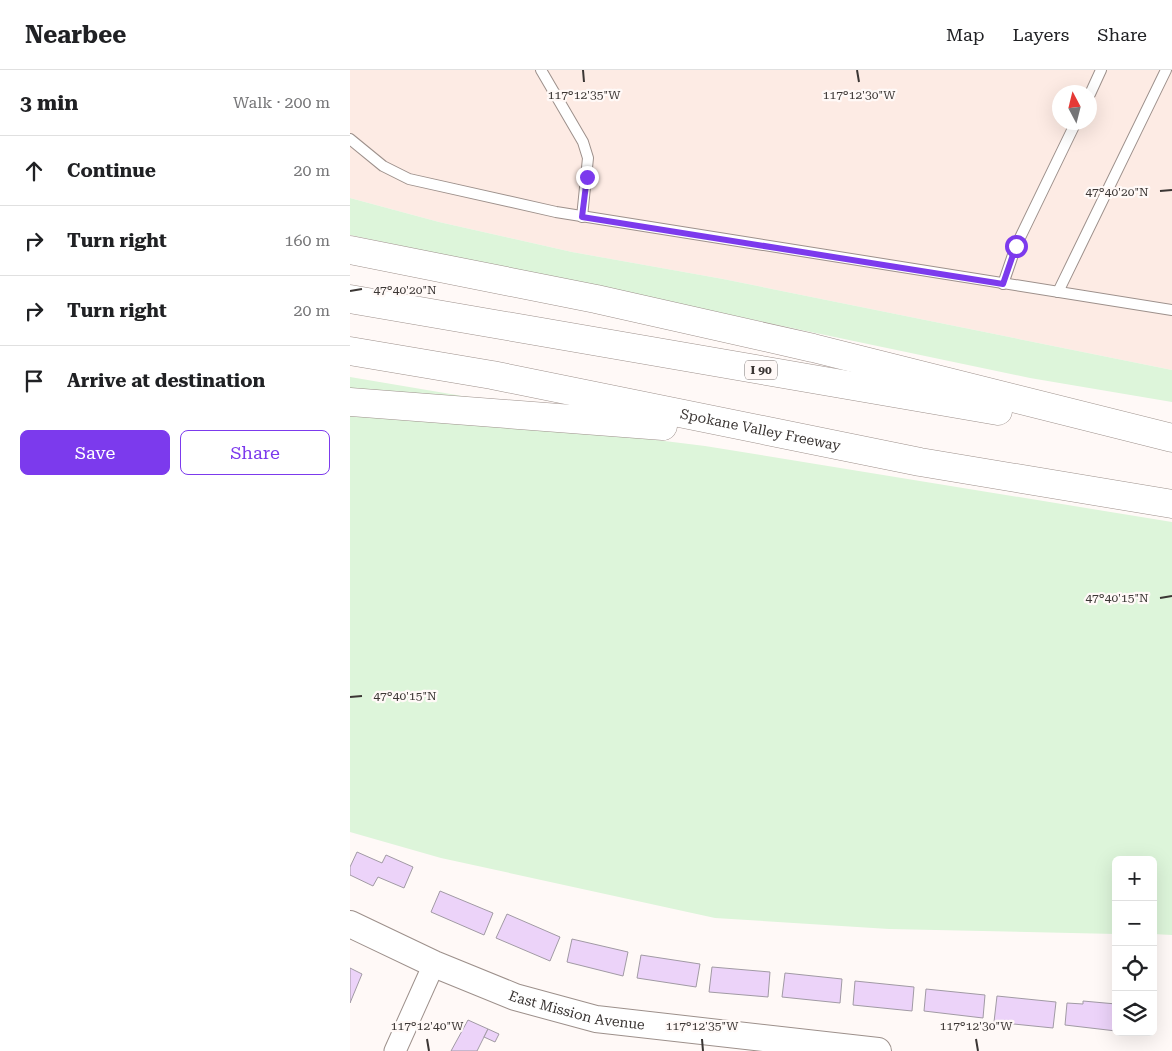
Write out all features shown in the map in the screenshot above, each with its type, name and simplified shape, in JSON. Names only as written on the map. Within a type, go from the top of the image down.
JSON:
[{"type":"highway","points":[[350,250],[596,299],[813,348],[1172,440]]},
{"type":"highway","name":"I 90","points":[[350,299],[1172,440]]},
{"type":"highway","name":"Spokane Valley Freeway","points":[[350,351],[492,375],[920,462],[1172,504]]},
{"type":"highway","points":[[350,402],[628,422],[920,462]]},
{"type":"street","name":"East Mission Avenue","points":[[350,924],[434,964],[515,997],[596,1019],[878,1051]]},
{"type":"street","points":[[395,1051],[434,964]]},
{"type":"lane","points":[[541,70],[574,125],[588,158],[582,217]]},
{"type":"lane","points":[[1094,85],[1101,70]]},
{"type":"lane","points":[[1058,292],[1166,70]]},
{"type":"lane","points":[[1003,284],[1016,246],[1072,130]]},
{"type":"lane","points":[[350,139],[383,166],[409,179],[582,217],[1172,310]]},
{"type":"shaded area","points":[[350,70],[1172,70],[1172,370],[723,279],[572,252],[439,222],[350,198]]},
{"type":"green space","points":[[350,198],[439,222],[572,252],[723,279],[1172,370],[1172,402],[1030,378],[350,235]]},
{"type":"green space","points":[[350,377],[486,400],[350,395]]},
{"type":"green space","points":[[350,414],[600,433],[705,446],[1172,522],[1172,935],[1157,934],[1157,856],[1112,856],[1112,934],[889,929],[715,918],[441,858],[350,832]]},
{"type":"building","points":[[357,852],[382,863],[386,855],[413,867],[404,888],[378,877],[373,886],[350,875],[350,867]]},
{"type":"building","points":[[440,891],[493,913],[484,935],[431,912]]},
{"type":"building","points":[[507,914],[560,937],[550,961],[496,938]]},
{"type":"building","points":[[572,939],[628,952],[623,976],[567,962]]},
{"type":"building","points":[[641,955],[700,964],[696,987],[637,978]]},
{"type":"building","points":[[712,967],[770,972],[768,997],[709,992]]},
{"type":"building","points":[[350,968],[362,974],[350,1003]]},
{"type":"building","points":[[785,973],[842,979],[840,1003],[782,997]]},
{"type":"building","points":[[855,981],[914,987],[912,1011],[853,1005]]},
{"type":"building","points":[[926,989],[985,995],[983,1018],[924,1011]]},
{"type":"building","points":[[997,996],[1056,1002],[1053,1028],[994,1022]]},
{"type":"building","points":[[1083,1001],[1112,1004],[1112,1031],[1065,1025],[1067,1003],[1083,1004]]},
{"type":"building","points":[[468,1020],[488,1029],[477,1051],[451,1051]]},
{"type":"building","points":[[488,1029],[499,1034],[495,1042],[484,1037]]},
{"type":"route","points":[[587,177],[582,217],[1003,284],[1016,246]]}]
